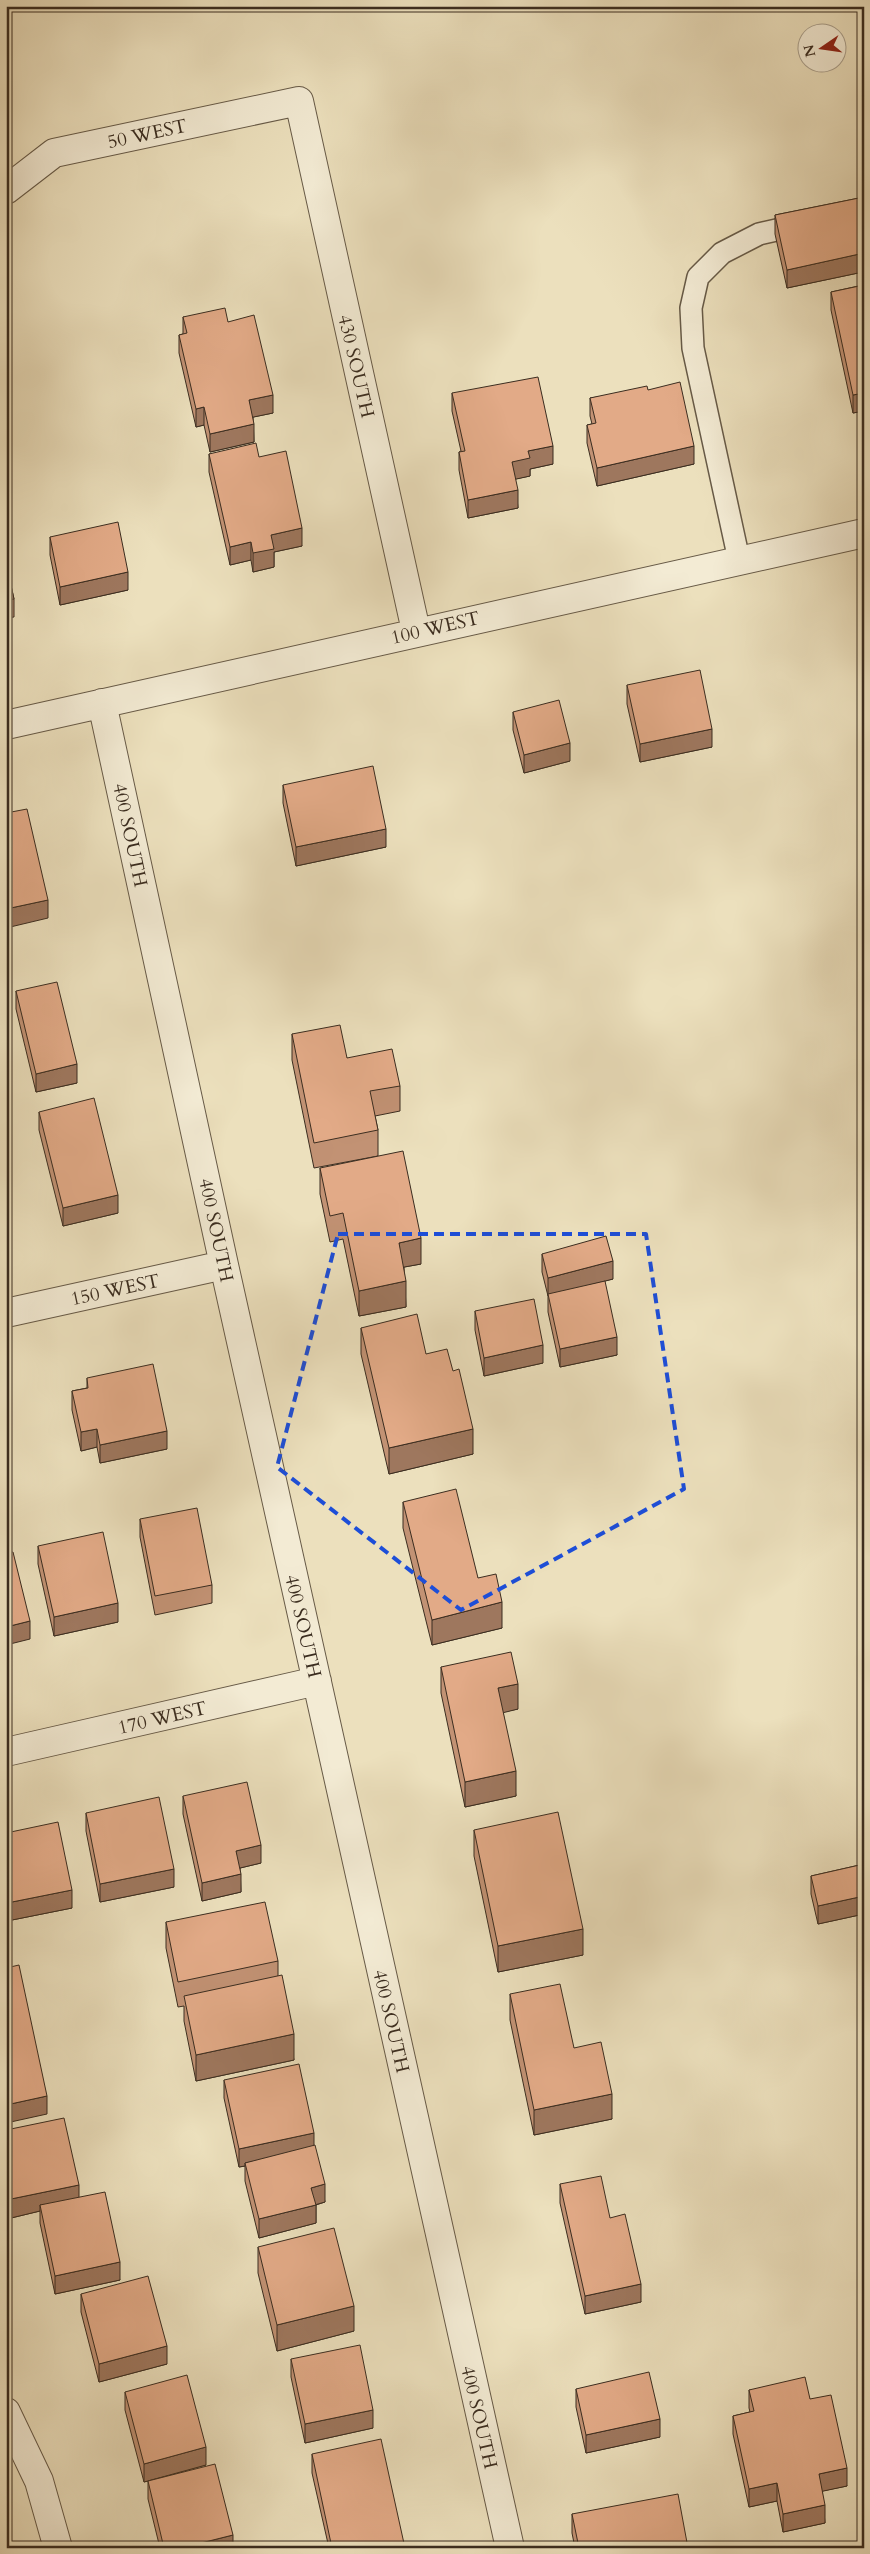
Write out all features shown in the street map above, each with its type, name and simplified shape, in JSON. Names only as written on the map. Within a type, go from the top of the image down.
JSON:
[{"type":"street","name":"50 WEST","points":[[6,190],[54,154],[299,101]]},
{"type":"street","name":"430 SOUTH","points":[[299,101],[416,631]]},
{"type":"street","name":"100 WEST","points":[[6,725],[416,631],[864,533]]},
{"type":"street","name":"400 SOUTH","points":[[102,703],[316,1682],[510,2548]]},
{"type":"street","name":"150 WEST","points":[[6,1313],[224,1265]]},
{"type":"street","name":"170 WEST","points":[[6,1752],[316,1682]]},
{"type":"street","points":[[6,2412],[39,2481],[58,2548]]},
{"type":"lane","points":[[738,560],[693,348],[691,308],[698,277],[722,253],[759,234],[825,219]]},
{"type":"highlighted area","points":[[338,1234],[646,1234],[684,1489],[461,1610],[277,1467]]},
{"type":"building","points":[[864,197],[864,253],[787,270],[775,215]]},
{"type":"building","points":[[864,285],[864,393],[853,395],[831,292]]},
{"type":"building","points":[[225,308],[228,322],[254,315],[273,395],[249,400],[254,424],[210,434],[204,407],[196,409],[179,335],[187,333],[183,317]]},
{"type":"building","points":[[538,377],[553,446],[528,451],[530,458],[512,462],[518,490],[468,500],[459,452],[465,451],[452,393]]},
{"type":"building","points":[[680,382],[694,446],[597,468],[587,425],[596,423],[590,398],[647,386],[648,390]]},
{"type":"building","points":[[256,443],[259,457],[286,451],[302,528],[271,535],[274,549],[253,553],[251,542],[230,547],[209,454]]},
{"type":"building","points":[[118,522],[128,572],[60,587],[50,537]]},
{"type":"building","points":[[6,563],[14,599],[6,600]]},
{"type":"building","points":[[700,670],[712,729],[640,744],[627,685]]},
{"type":"building","points":[[559,700],[570,743],[524,755],[513,712]]},
{"type":"building","points":[[373,766],[386,829],[296,847],[283,785]]},
{"type":"building","points":[[27,809],[48,900],[6,909],[6,813]]},
{"type":"building","points":[[57,982],[77,1064],[36,1074],[16,991]]},
{"type":"building","points":[[340,1025],[347,1058],[392,1049],[400,1086],[370,1091],[378,1130],[314,1143],[292,1034]]},
{"type":"building","points":[[94,1098],[118,1195],[63,1208],[39,1112]]},
{"type":"building","points":[[403,1151],[421,1238],[399,1243],[406,1281],[359,1291],[343,1213],[330,1216],[320,1168]]},
{"type":"building","points":[[606,1236],[613,1261],[548,1278],[542,1254]]},
{"type":"building","points":[[605,1281],[617,1337],[560,1349],[548,1294]]},
{"type":"building","points":[[534,1299],[543,1345],[484,1358],[475,1311]]},
{"type":"building","points":[[417,1314],[426,1354],[447,1349],[453,1371],[459,1369],[473,1429],[389,1448],[361,1328]]},
{"type":"building","points":[[153,1364],[167,1431],[100,1445],[97,1429],[81,1432],[72,1391],[88,1388],[87,1378]]},
{"type":"building","points":[[456,1489],[478,1578],[496,1574],[502,1602],[432,1620],[403,1502]]},
{"type":"building","points":[[197,1508],[212,1585],[155,1596],[140,1519]]},
{"type":"building","points":[[103,1532],[118,1603],[54,1617],[38,1546]]},
{"type":"building","points":[[13,1552],[30,1621],[6,1627],[6,1553]]},
{"type":"building","points":[[511,1652],[518,1684],[498,1688],[516,1771],[465,1782],[441,1667]]},
{"type":"building","points":[[247,1782],[261,1845],[236,1851],[241,1874],[202,1883],[183,1796]]},
{"type":"building","points":[[159,1797],[174,1869],[100,1884],[86,1813]]},
{"type":"building","points":[[558,1812],[583,1929],[498,1946],[474,1830]]},
{"type":"building","points":[[58,1822],[72,1890],[7,1903],[6,1833]]},
{"type":"building","points":[[864,1864],[864,1896],[818,1906],[811,1876]]},
{"type":"building","points":[[265,1902],[278,1961],[178,1982],[166,1922]]},
{"type":"building","points":[[19,1965],[47,2096],[6,2105],[6,1968]]},
{"type":"building","points":[[282,1975],[294,2034],[196,2055],[184,1996]]},
{"type":"building","points":[[560,1984],[574,2048],[601,2042],[612,2094],[534,2110],[510,1994]]},
{"type":"building","points":[[299,2064],[314,2133],[239,2149],[224,2080]]},
{"type":"building","points":[[64,2118],[79,2185],[11,2199],[6,2177],[6,2130]]},
{"type":"building","points":[[315,2145],[325,2184],[311,2188],[316,2205],[259,2219],[245,2163]]},
{"type":"building","points":[[601,2176],[610,2218],[625,2214],[641,2284],[585,2296],[560,2184]]},
{"type":"building","points":[[105,2192],[120,2262],[55,2276],[40,2205]]},
{"type":"building","points":[[334,2228],[354,2306],[277,2325],[258,2247]]},
{"type":"building","points":[[148,2276],[167,2346],[99,2364],[81,2294]]},
{"type":"building","points":[[360,2345],[373,2410],[305,2424],[291,2359]]},
{"type":"building","points":[[649,2372],[660,2419],[586,2435],[576,2389]]},
{"type":"building","points":[[187,2375],[206,2447],[144,2464],[125,2392]]},
{"type":"building","points":[[805,2377],[810,2399],[831,2395],[847,2468],[819,2474],[825,2505],[783,2514],[777,2483],[749,2489],[733,2416],[754,2411],[749,2390]]},
{"type":"building","points":[[381,2439],[405,2548],[332,2548],[312,2454]]},
{"type":"building","points":[[215,2464],[233,2535],[181,2548],[164,2548],[148,2481]]},
{"type":"building","points":[[678,2494],[688,2548],[579,2548],[572,2514]]}]
